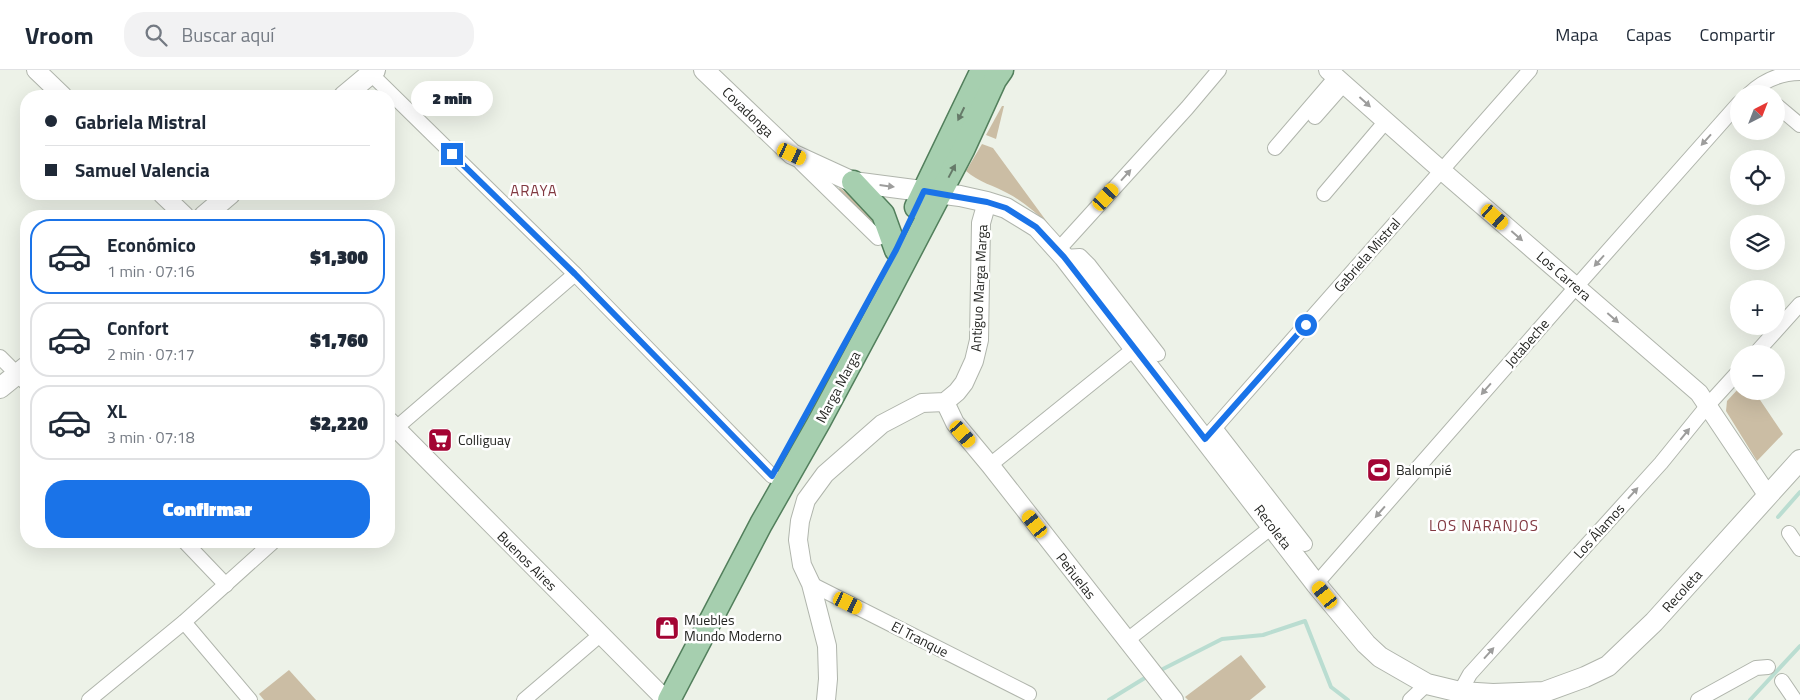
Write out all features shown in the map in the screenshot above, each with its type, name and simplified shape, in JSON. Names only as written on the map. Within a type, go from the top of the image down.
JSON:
[{"type":"main road","name":"Covadonga","points":[[704,70],[792,154],[853,182],[932,192]]},
{"type":"main road","points":[[350,90],[371,71]]},
{"type":"main road","name":"Marga Marga","points":[[661,698],[819,422],[886,297],[932,192],[994,73]]},
{"type":"main road","points":[[853,182],[883,214],[887,244]]},
{"type":"main road","name":"Recoleta","points":[[932,192],[987,202],[1006,208],[1036,227],[1061,254],[1135,348],[1210,434],[1273,526],[1316,584],[1366,644],[1380,657],[1427,684],[1460,692],[1548,696],[1608,666],[1654,622],[1800,460]]},
{"type":"main road","name":"Marga Marga","points":[[661,698],[887,244],[932,192]]},
{"type":"main road","points":[[211,210],[223,200]]},
{"type":"main road","points":[[0,388],[20,377]]},
{"type":"street","points":[[36,70],[57,90]]},
{"type":"street","points":[[1061,254],[1219,70]]},
{"type":"street","name":"Gabriela Mistral","points":[[1210,434],[1530,70]]},
{"type":"street","points":[[371,71],[390,90]]},
{"type":"street","points":[[1762,85],[1768,79],[1786,73],[1800,73]]},
{"type":"street","points":[[1315,117],[1336,77]]},
{"type":"street","points":[[1275,148],[1336,77]]},
{"type":"street","name":"Los Carrera","points":[[1336,77],[1699,392],[1768,496]]},
{"type":"street","points":[[395,95],[575,274],[772,476]]},
{"type":"street","points":[[1785,112],[1800,125]]},
{"type":"street","name":"Jotabeche","points":[[1316,584],[1730,113]]},
{"type":"street","points":[[1324,194],[1386,121]]},
{"type":"street","name":"Covadonga","points":[[792,154],[887,244]]},
{"type":"street","points":[[168,200],[179,210]]},
{"type":"street","name":"Antiguo Marga Marga","points":[[945,402],[964,383],[974,361],[979,340],[981,223],[987,202]]},
{"type":"street","points":[[1061,254],[1080,256],[1090,265],[1158,354]]},
{"type":"street","points":[[395,428],[575,274]]},
{"type":"street","points":[[1763,345],[1800,304]]},
{"type":"street","points":[[990,465],[1135,348]]},
{"type":"street","points":[[0,357],[20,373]]},
{"type":"street","name":"Los Álamos","points":[[1460,692],[1470,674],[1661,463],[1730,381]]},
{"type":"street","points":[[826,700],[828,679],[827,646],[811,584],[800,556],[798,540],[800,521],[806,500],[825,474],[882,424],[922,402],[945,402]]},
{"type":"street","name":"Peñuelas","points":[[945,402],[955,423],[1174,700]]},
{"type":"street","name":"Buenos Aires","points":[[395,432],[661,698]]},
{"type":"street","name":"Recoleta","points":[[1210,434],[1305,544]]},
{"type":"street","points":[[1126,641],[1273,526]]},
{"type":"street","points":[[1789,533],[1800,549]]},
{"type":"street","points":[[191,548],[226,585]]},
{"type":"street","points":[[89,700],[184,622],[266,548]]},
{"type":"street","name":"El Tranque","points":[[811,584],[1029,694]]},
{"type":"street","points":[[184,622],[250,700]]},
{"type":"street","points":[[532,698],[600,635]]},
{"type":"street","points":[[1698,700],[1756,668],[1768,667]]},
{"type":"street","points":[[1782,681],[1795,700]]},
{"type":"street","points":[[1410,700],[1427,684]]},
{"type":"shaded area","points":[[1002,106],[1004,106],[996,139],[986,135]]},
{"type":"shaded area","points":[[982,144],[993,148],[1050,226],[1020,201],[966,171]]},
{"type":"shaded area","points":[[840,188],[861,204],[885,234],[835,192]]},
{"type":"shaded area","points":[[1730,398],[1730,400],[1760,400],[1783,434],[1757,461],[1726,411],[1727,401]]},
{"type":"shaded area","points":[[1241,655],[1266,687],[1250,700],[1188,700],[1185,697]]},
{"type":"shaded area","points":[[289,670],[316,700],[264,700],[259,694]]},
{"type":"waterway","points":[[1778,517],[1800,492]]},
{"type":"waterway","points":[[1159,671],[1222,639],[1263,635],[1305,621],[1331,687],[1348,700]]},
{"type":"waterway","points":[[1750,700],[1800,646]]},
{"type":"waterway","points":[[1109,700],[1148,676]]},
{"type":"place","name":"Colliguay","points":[[440,440]]},
{"type":"place","name":"Balompié","points":[[1379,470]]},
{"type":"place","name":"Muebles Mundo Moderno","points":[[667,628]]},
{"type":"district","name":"ARAYA","points":[[534,191]]},
{"type":"district","name":"LOS NARANJOS","points":[[1484,526]]},
{"type":"route","points":[[452,154],[575,274],[772,476],[896,250],[924,191],[964,197],[1006,208],[1036,227],[1064,257],[1205,439],[1306,325]]}]
